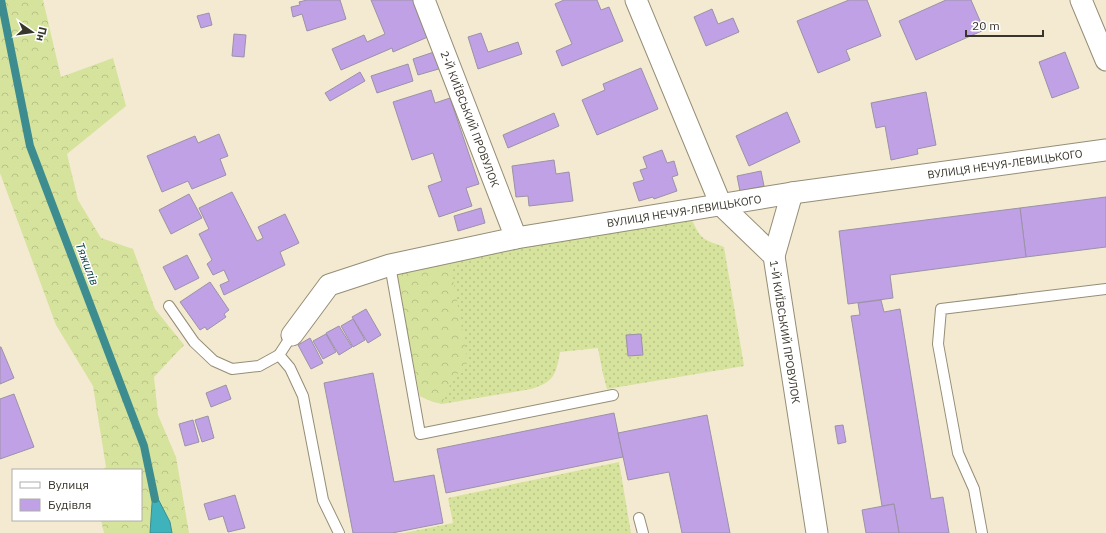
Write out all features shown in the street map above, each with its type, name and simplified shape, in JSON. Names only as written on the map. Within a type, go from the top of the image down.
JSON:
[{"type":"street","name":"2-Й КИЇВСЬКИЙ ПРОВУЛОК","points":[[424,0],[516,238]]},
{"type":"street","name":"1-Й КИЇВСЬКИЙ ПРОВУЛОК","points":[[636,0],[721,205],[774,256],[817,533]]},
{"type":"street","points":[[1081,0],[1106,60]]},
{"type":"street","name":"ВУЛИЦЯ НЕЧУЯ-ЛЕВИЦЬКОГО","points":[[292,335],[329,285],[390,265],[516,238],[792,193],[1106,150]]},
{"type":"street","points":[[774,256],[792,193]]},
{"type":"lane","points":[[390,265],[420,434],[613,395]]},
{"type":"lane","points":[[982,533],[974,489],[958,453],[938,344],[941,309],[1106,289]]},
{"type":"lane","points":[[169,306],[194,342],[214,361],[232,369],[259,366],[279,355],[292,335]]},
{"type":"lane","points":[[279,355],[290,368],[304,396],[323,500],[339,533]]},
{"type":"lane","points":[[640,518],[643,533]]},
{"type":"green space","points":[[0,0],[43,0],[61,77],[113,58],[126,106],[67,154],[78,200],[101,238],[133,249],[155,309],[184,345],[154,377],[158,415],[176,457],[189,533],[104,533],[101,521],[142,521],[142,469],[103,469],[106,467],[93,386],[56,325],[0,173]]},
{"type":"green space","points":[[692,220],[698,232],[704,238],[724,247],[744,366],[607,389],[598,348],[560,352],[553,376],[545,384],[531,389],[442,404],[420,396],[396,278],[405,266]]},
{"type":"green space","points":[[449,257],[468,362],[452,380],[442,404],[420,396],[396,278],[399,271]]},
{"type":"green space","points":[[619,462],[631,533],[404,533],[453,523],[448,498]]},
{"type":"water","points":[[153,489],[170,522],[172,533],[150,533]]},
{"type":"building","points":[[307,0],[340,0],[346,19],[307,31],[302,14],[293,17],[291,7],[300,5],[299,2]]},
{"type":"building","points":[[371,0],[414,0],[430,36],[393,52],[392,48],[341,70],[332,49],[364,35],[367,42],[385,34]]},
{"type":"building","points":[[564,0],[597,0],[601,10],[609,7],[623,41],[562,66],[556,51],[572,44],[555,4]]},
{"type":"building","points":[[849,0],[867,0],[881,36],[846,50],[850,60],[818,73],[797,21]]},
{"type":"building","points":[[946,0],[971,0],[984,30],[916,60],[899,21]]},
{"type":"building","points":[[712,9],[718,24],[733,18],[739,32],[706,46],[694,17]]},
{"type":"building","points":[[209,13],[212,25],[201,28],[197,16]]},
{"type":"building","points":[[481,33],[488,52],[518,42],[522,54],[478,69],[468,37]]},
{"type":"building","points":[[234,34],[246,35],[244,57],[232,56]]},
{"type":"building","points":[[437,51],[442,68],[418,75],[413,59]]},
{"type":"building","points":[[1065,52],[1079,88],[1052,98],[1039,62]]},
{"type":"building","points":[[408,64],[413,81],[377,93],[371,76]]},
{"type":"building","points":[[641,68],[658,109],[597,135],[582,100],[605,90],[603,84]]},
{"type":"building","points":[[360,72],[365,81],[330,101],[325,93]]},
{"type":"building","points":[[431,90],[435,103],[450,98],[479,184],[466,188],[472,206],[439,217],[428,186],[442,181],[433,153],[412,160],[393,102]]},
{"type":"building","points":[[926,92],[936,145],[917,149],[918,154],[891,160],[885,126],[876,128],[871,103]]},
{"type":"building","points":[[787,112],[800,142],[749,166],[736,136]]},
{"type":"building","points":[[554,113],[559,126],[508,148],[503,135]]},
{"type":"building","points":[[219,134],[228,156],[220,159],[226,175],[192,189],[188,181],[162,192],[147,156],[195,136],[198,143]]},
{"type":"building","points":[[662,150],[667,163],[674,161],[678,175],[672,177],[677,191],[654,199],[653,197],[639,201],[633,183],[644,180],[640,170],[647,168],[643,157]]},
{"type":"building","points":[[554,160],[556,174],[569,172],[573,201],[529,206],[528,196],[516,197],[512,166]]},
{"type":"building","points":[[761,171],[764,186],[740,191],[737,176]]},
{"type":"building","points":[[232,192],[257,241],[263,238],[258,227],[285,214],[299,243],[280,252],[285,265],[224,295],[220,285],[229,281],[224,270],[213,275],[207,264],[212,260],[199,234],[209,229],[199,208]]},
{"type":"building","points":[[189,194],[202,218],[171,234],[159,210]]},
{"type":"building","points":[[1106,197],[1106,247],[1026,257],[1020,208]]},
{"type":"building","points":[[481,208],[485,223],[458,231],[454,216]]},
{"type":"building","points":[[1020,208],[1026,257],[890,275],[893,298],[848,304],[839,231]]},
{"type":"building","points":[[187,255],[199,278],[175,290],[163,267]]},
{"type":"building","points":[[210,282],[229,310],[224,314],[226,317],[207,330],[205,327],[200,330],[180,302]]},
{"type":"building","points":[[881,300],[884,312],[900,309],[931,499],[943,497],[949,533],[899,533],[894,504],[882,506],[851,316],[860,315],[858,303]]},
{"type":"building","points":[[366,309],[381,335],[368,343],[352,317]]},
{"type":"building","points":[[353,319],[365,340],[353,347],[341,326]]},
{"type":"building","points":[[339,326],[352,347],[339,355],[326,333]]},
{"type":"building","points":[[326,334],[336,352],[323,359],[313,341]]},
{"type":"building","points":[[641,334],[643,355],[628,356],[626,335]]},
{"type":"building","points":[[310,338],[323,363],[311,369],[298,345]]},
{"type":"building","points":[[0,347],[14,378],[0,384]]},
{"type":"building","points":[[373,373],[394,482],[434,475],[443,523],[392,533],[353,533],[324,383]]},
{"type":"building","points":[[226,385],[231,399],[211,407],[206,393]]},
{"type":"building","points":[[14,394],[34,447],[0,459],[0,399]]},
{"type":"building","points":[[614,413],[623,457],[446,493],[437,449]]},
{"type":"building","points":[[707,415],[730,533],[682,533],[669,472],[628,480],[618,433]]},
{"type":"building","points":[[208,416],[214,438],[202,442],[195,420]]},
{"type":"building","points":[[193,420],[199,442],[185,446],[179,424]]},
{"type":"building","points":[[843,425],[846,442],[838,444],[835,426]]},
{"type":"building","points":[[235,495],[245,528],[228,532],[223,516],[209,520],[204,504]]},
{"type":"building","points":[[894,504],[899,533],[866,533],[862,510]]},
{"type":"waterway","name":"Тяжилів","points":[[1,0],[30,146],[144,446],[155,499]]}]
